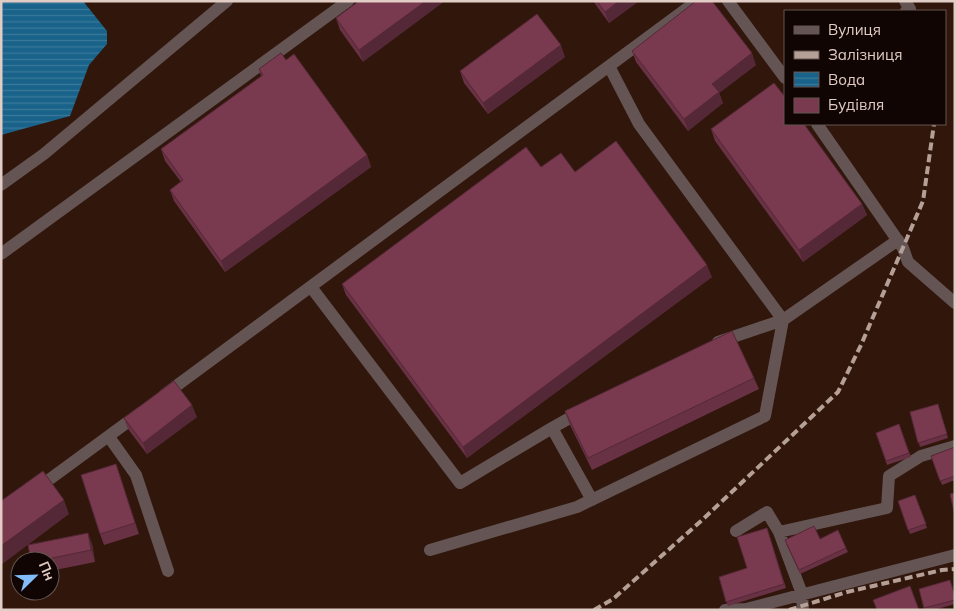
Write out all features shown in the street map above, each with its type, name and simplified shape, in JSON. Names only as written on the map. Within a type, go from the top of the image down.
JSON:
[{"type":"street","points":[[1,184],[44,154],[227,1]]},
{"type":"street","points":[[1,254],[348,1]]},
{"type":"street","points":[[25,496],[109,436],[697,1]]},
{"type":"street","points":[[728,1],[784,77]]},
{"type":"street","points":[[430,550],[578,507],[765,416],[783,320],[639,124],[609,66]]},
{"type":"street","points":[[818,125],[898,240],[908,262],[955,303]]},
{"type":"street","points":[[702,347],[783,320],[898,240]]},
{"type":"street","points":[[311,287],[460,483],[594,405]]},
{"type":"street","points":[[552,428],[592,500]]},
{"type":"street","points":[[109,436],[136,475],[168,571]]},
{"type":"street","points":[[779,532],[887,508],[889,476],[921,456],[955,446]]},
{"type":"street","points":[[736,530],[766,512],[779,532],[802,594],[802,610]]},
{"type":"street","points":[[725,610],[746,609],[955,555]]},
{"type":"water","points":[[1,1],[83,1],[107,31],[107,44],[89,65],[70,116],[1,135]]},
{"type":"building","points":[[359,1],[426,1],[359,50],[336,18]]},
{"type":"building","points":[[597,1],[619,1],[605,12]]},
{"type":"building","points":[[696,1],[712,1],[752,53],[712,84],[719,92],[684,119],[632,51]]},
{"type":"building","points":[[537,14],[561,45],[483,103],[460,71]]},
{"type":"building","points":[[281,53],[286,60],[294,54],[367,155],[221,261],[170,190],[183,180],[161,149],[263,75],[259,69]]},
{"type":"building","points":[[774,83],[784,96],[784,125],[805,125],[862,204],[799,250],[711,129]]},
{"type":"building","points":[[616,141],[707,265],[463,447],[342,284],[526,147],[541,167],[561,153],[575,172]]},
{"type":"building","points":[[732,331],[754,378],[588,458],[565,411]]},
{"type":"building","points":[[174,381],[192,405],[143,443],[124,418]]},
{"type":"building","points":[[938,404],[947,434],[918,443],[910,412]]},
{"type":"building","points":[[899,424],[909,453],[886,461],[876,433]]},
{"type":"building","points":[[955,447],[955,476],[940,481],[931,456]]},
{"type":"building","points":[[116,464],[135,523],[100,534],[81,475]]},
{"type":"building","points":[[43,471],[64,500],[1,546],[1,501]]},
{"type":"building","points":[[955,493],[955,516],[950,494]]},
{"type":"building","points":[[915,495],[926,524],[908,530],[898,501]]},
{"type":"building","points":[[814,526],[820,539],[838,530],[846,548],[799,570],[785,540]]},
{"type":"building","points":[[767,528],[784,584],[726,602],[719,577],[747,568],[737,537]]},
{"type":"building","points":[[88,533],[91,550],[60,556],[60,551],[29,551],[28,545]]},
{"type":"building","points":[[950,580],[955,600],[924,608],[919,589]]},
{"type":"building","points":[[910,586],[919,610],[877,610],[873,600]]},
{"type":"railway","points":[[594,610],[613,599],[701,521],[838,392],[861,345],[923,201],[934,125]]},
{"type":"railway","points":[[789,610],[847,592],[942,570],[955,569]]}]
